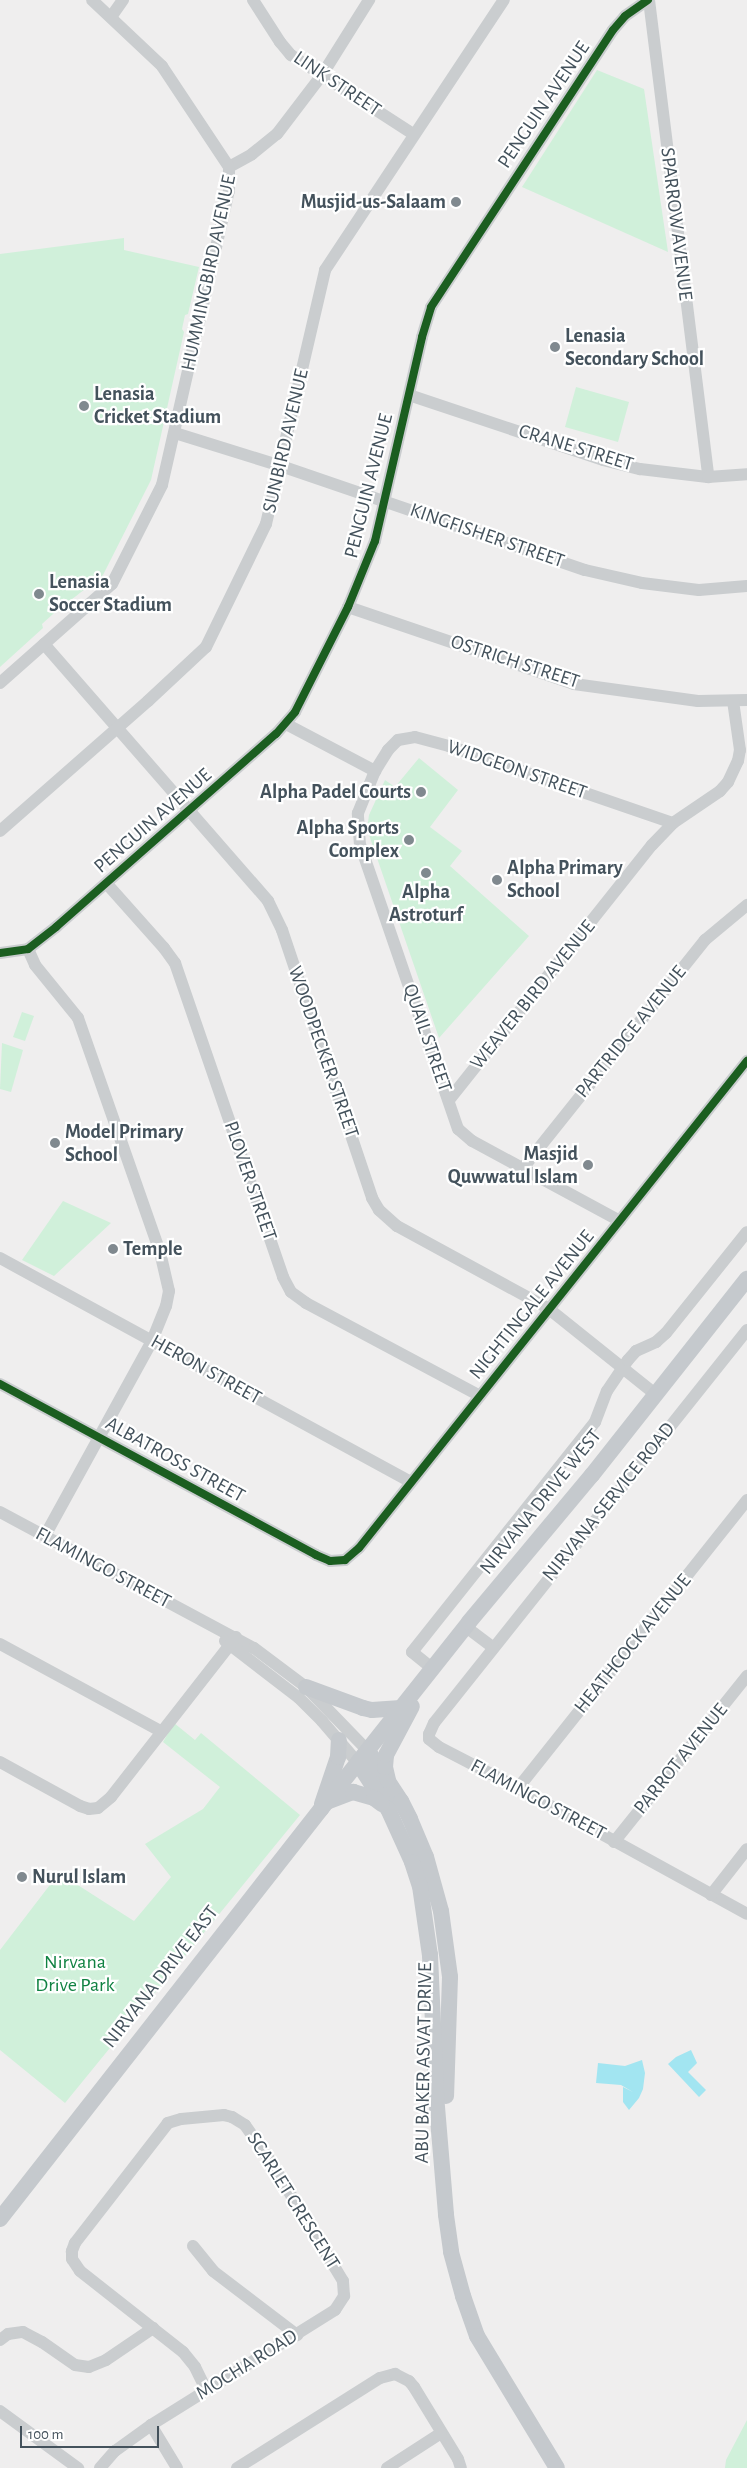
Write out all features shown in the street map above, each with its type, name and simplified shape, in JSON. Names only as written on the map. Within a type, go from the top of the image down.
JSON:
[{"type":"main road","name":"NIRVANA DRIVE WEST","points":[[363,1757],[747,1280]]},
{"type":"main road","points":[[388,1781],[385,1767],[386,1755],[429,1674]]},
{"type":"main road","points":[[306,1686],[363,1708],[401,1708]]},
{"type":"main road","points":[[324,1805],[338,1755],[339,1740]]},
{"type":"main road","name":"ABU BAKER ASVAT DRIVE","points":[[363,1757],[388,1781],[407,1813],[426,1857],[441,1911],[447,1951],[450,2003],[443,2184]]},
{"type":"main road","name":"ABU BAKER ASVAT DRIVE","points":[[363,1757],[407,1850],[420,1886],[428,1933],[443,2184],[452,2252],[463,2296],[477,2336],[558,2468]]},
{"type":"main road","name":"NIRVANA DRIVE EAST","points":[[0,2219],[363,1757]]},
{"type":"main road","points":[[324,1805],[352,1792],[374,1798],[388,1809]]},
{"type":"street","points":[[92,0],[162,66],[229,168]]},
{"type":"street","points":[[111,17],[123,0]]},
{"type":"street","name":"LINK STREET","points":[[253,0],[285,48],[322,75],[413,134]]},
{"type":"street","name":"HUMMINGBIRD AVENUE","points":[[0,683],[116,579],[162,485],[229,191],[229,168],[252,154],[277,134],[322,75],[369,0]]},
{"type":"street","name":"SUNBIRD AVENUE","points":[[0,831],[206,647],[262,536],[282,466],[325,270],[413,134],[504,0]]},
{"type":"street","name":"PENGUIN AVENUE","points":[[28,950],[107,884],[286,724],[295,712],[348,608],[375,541],[422,337],[436,297],[614,30],[625,16],[648,0]]},
{"type":"street","name":"SPARROW AVENUE","points":[[648,0],[708,477]]},
{"type":"street","name":"CRANE STREET","points":[[409,395],[603,460],[657,472],[708,477],[747,474]]},
{"type":"street","name":"KINGFISHER STREET","points":[[175,433],[282,466],[552,560],[615,578],[699,590],[747,586]]},
{"type":"street","name":"OSTRICH STREET","points":[[348,608],[574,684],[698,701],[747,700]]},
{"type":"street","name":"WOODPECKER STREET","points":[[44,644],[262,892],[273,909],[372,1198],[379,1210],[397,1226],[549,1309],[655,1394]]},
{"type":"street","name":"WEAVER BIRD AVENUE","points":[[449,1100],[652,845],[673,823],[720,791],[734,772],[740,750],[733,701]]},
{"type":"street","points":[[286,724],[375,771]]},
{"type":"street","name":"WIDGEON STREET","points":[[375,771],[388,750],[398,740],[409,737],[422,738],[673,823]]},
{"type":"street","name":"QUAIL STREET","points":[[375,771],[358,812],[357,835],[462,1134],[620,1221]]},
{"type":"street","name":"PLOVER STREET","points":[[107,884],[164,948],[174,963],[283,1277],[291,1292],[306,1303],[480,1396]]},
{"type":"street","name":"PARTRIDGE AVENUE","points":[[523,1168],[705,940],[747,905]]},
{"type":"street","points":[[0,953],[28,950],[35,965],[78,1018],[160,1252],[168,1284],[169,1298],[152,1341],[45,1536]]},
{"type":"street","name":"NIGHTINGALE AVENUE","points":[[337,1561],[348,1558],[359,1548],[747,1061]]},
{"type":"street","points":[[429,1674],[412,1652],[595,1422],[607,1391],[622,1368],[636,1351],[656,1342],[666,1333],[747,1232]]},
{"type":"street","name":"HERON STREET","points":[[0,1258],[411,1482]]},
{"type":"street","name":"NIRVANA SERVICE ROAD","points":[[493,1647],[747,1330]]},
{"type":"street","name":"ALBATROSS STREET","points":[[0,1384],[316,1555],[337,1561]]},
{"type":"street","name":"HEATHCOCK AVENUE","points":[[518,1788],[747,1500]]},
{"type":"street","name":"FLAMINGO STREET","points":[[0,1512],[206,1624],[306,1686],[363,1757]]},
{"type":"street","points":[[466,1627],[493,1647]]},
{"type":"street","points":[[0,1762],[88,1809],[98,1808],[111,1796],[160,1731],[233,1641]]},
{"type":"street","name":"FLAMINGO STREET","points":[[233,1641],[322,1721],[339,1740],[363,1757]]},
{"type":"street","points":[[0,1644],[160,1731]]},
{"type":"street","name":"FLAMINGO STREET","points":[[493,1647],[430,1728],[429,1739],[439,1747],[518,1788],[747,1914]]},
{"type":"street","name":"PARROT AVENUE","points":[[614,1842],[747,1676]]},
{"type":"street","points":[[711,1895],[747,1849]]},
{"type":"street","name":"SCARLET CRESCENT","points":[[206,2390],[189,2358],[80,2271],[72,2259],[75,2243],[160,2131],[174,2120],[224,2116],[232,2117],[245,2125],[271,2162],[343,2281],[344,2296]]},
{"type":"street","points":[[193,2246],[214,2271],[297,2335]]},
{"type":"street","name":"MOCHA ROAD","points":[[100,2468],[115,2451],[151,2426],[335,2310],[344,2296]]},
{"type":"street","points":[[0,2340],[8,2334],[23,2332],[34,2336],[74,2365],[89,2367],[106,2360],[153,2328]]},
{"type":"street","points":[[237,2468],[388,2375],[395,2374],[409,2381],[458,2459],[461,2468]]},
{"type":"street","points":[[0,2411],[78,2468]]},
{"type":"street","points":[[151,2426],[177,2468]]},
{"type":"street","points":[[387,2468],[441,2433]]},
{"type":"green space","points":[[597,70],[644,89],[668,252],[522,187]]},
{"type":"green space","name":"Lenasia Cricket Stadium","points":[[124,238],[124,250],[199,267],[188,314],[185,315],[182,329],[184,332],[151,480],[103,575],[53,614],[42,624],[43,628],[0,667],[0,254]]},
{"type":"green space","points":[[576,387],[629,402],[618,442],[565,427]]},
{"type":"green space","points":[[419,758],[458,790],[430,827],[462,851],[450,866],[529,936],[439,1038],[367,829],[369,815],[385,780],[395,787]]},
{"type":"green space","points":[[22,1012],[34,1016],[25,1041],[13,1037]]},
{"type":"green space","points":[[2,1043],[23,1050],[11,1092],[0,1089]]},
{"type":"green space","points":[[63,1201],[111,1223],[54,1276],[22,1260]]},
{"type":"green space","name":"Nirvana Drive Park","points":[[174,1723],[195,1740],[201,1733],[300,1815],[65,2103],[0,2050],[0,1950],[59,1873],[134,1921],[171,1877],[145,1844],[203,1809],[220,1787],[163,1742]]},
{"type":"green space","points":[[747,2420],[747,2468],[725,2468],[726,2460]]},
{"type":"water","points":[[691,2050],[697,2063],[688,2072],[706,2090],[699,2097],[668,2064],[676,2057]]},
{"type":"water","points":[[642,2060],[645,2073],[643,2089],[639,2098],[629,2110],[623,2102],[623,2087],[633,2092],[621,2085],[596,2083],[598,2063],[625,2066]]},
{"type":"cycle path","points":[[0,953],[28,949],[56,927],[276,734],[295,712],[348,607],[375,541],[422,337],[431,307],[613,30],[625,16],[648,0]]},
{"type":"cycle path","points":[[0,1384],[316,1555],[330,1561],[345,1560],[359,1548],[747,1061]]},
{"type":"place","name":"Musjid-us-Salaam","points":[[456,202]]},
{"type":"place","name":"Lenasia Secondary School","points":[[555,347]]},
{"type":"place","name":"Lenasia Cricket Stadium","points":[[84,406]]},
{"type":"place","name":"Lenasia Soccer Stadium","points":[[39,594]]},
{"type":"place","name":"Alpha Padel Courts","points":[[421,792]]},
{"type":"place","name":"Alpha Sports Complex","points":[[409,840]]},
{"type":"place","name":"Alpha Astroturf","points":[[426,873]]},
{"type":"place","name":"Alpha Primary School","points":[[497,880]]},
{"type":"place","name":"Model Primary School","points":[[55,1143]]},
{"type":"place","name":"Masjid Quwwatul Islam","points":[[588,1165]]},
{"type":"place","name":"Temple","points":[[113,1249]]},
{"type":"place","name":"Nurul Islam","points":[[22,1877]]}]
